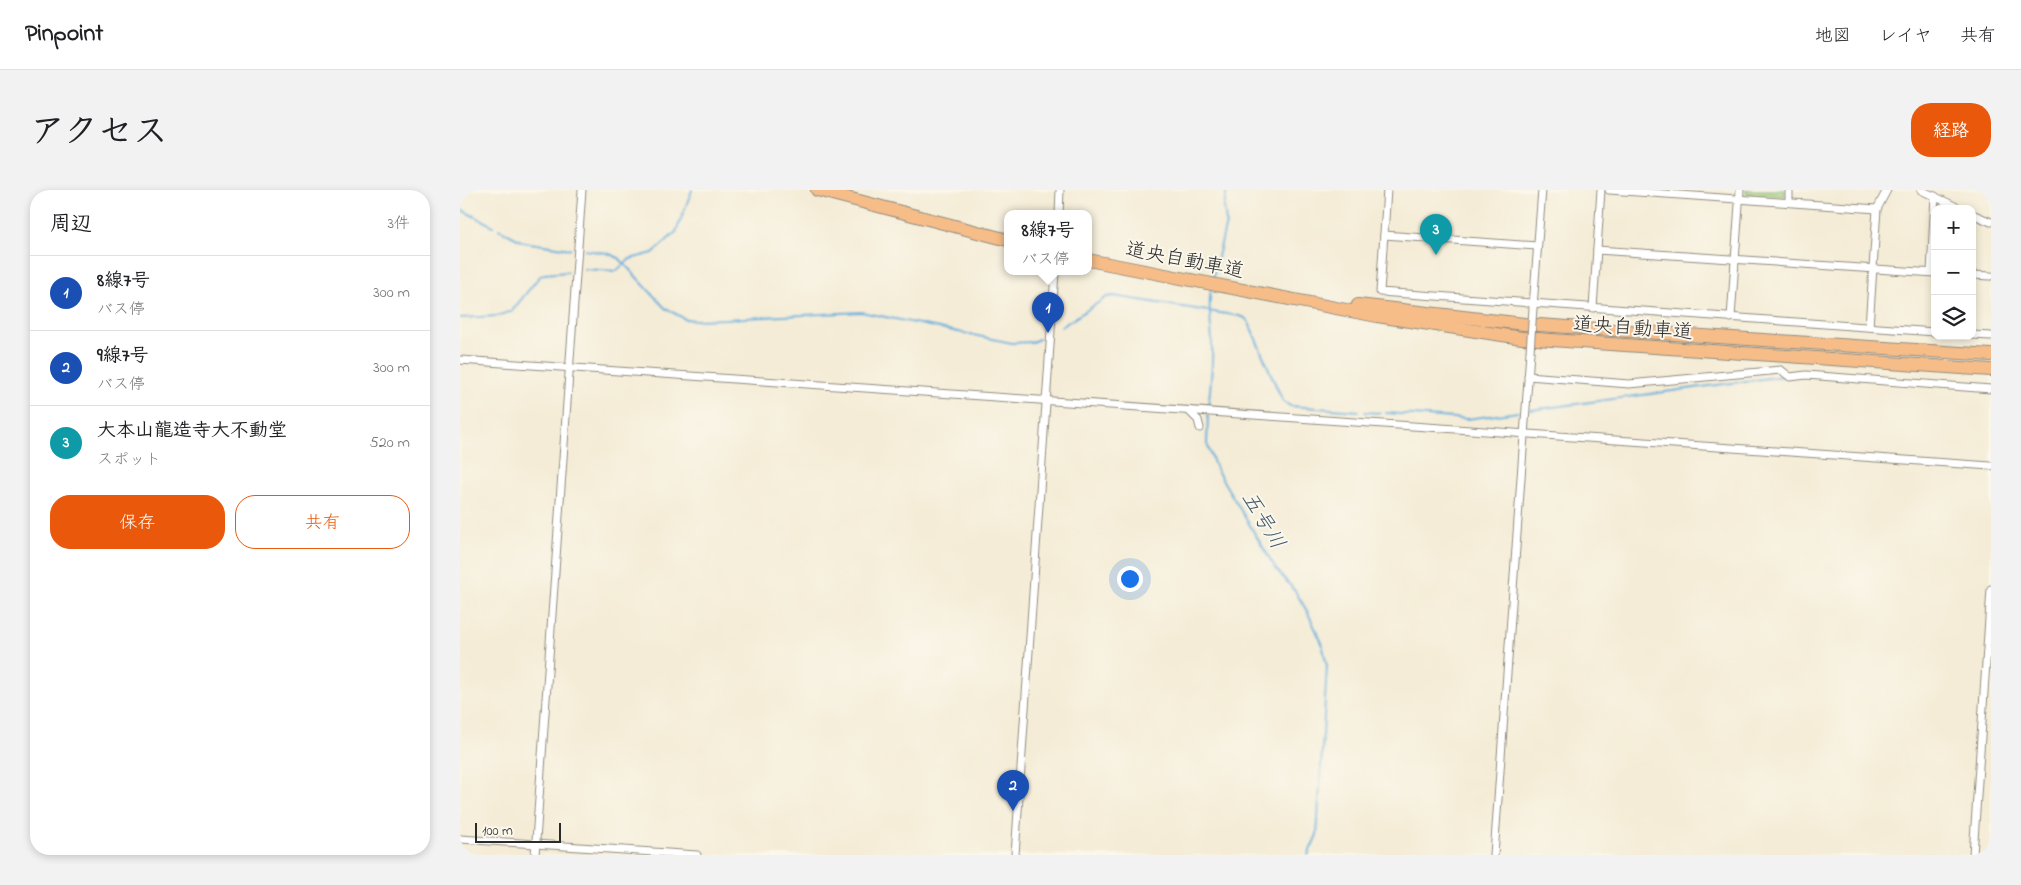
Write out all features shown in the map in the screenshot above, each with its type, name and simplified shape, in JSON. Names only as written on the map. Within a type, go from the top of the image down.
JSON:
[{"type":"highway","points":[[817,190],[1004,239]]},
{"type":"highway","name":"道央自動車道","points":[[1092,261],[1406,321],[1522,338],[1991,370]]},
{"type":"highway","name":"道央自動車道","points":[[1276,296],[1524,324],[1991,355]]},
{"type":"street","points":[[535,855],[582,190]]},
{"type":"street","points":[[1059,210],[1060,190]]},
{"type":"street","points":[[1387,190],[1380,292],[1533,306],[1593,308],[1931,332]]},
{"type":"street","points":[[1494,855],[1542,190]]},
{"type":"street","points":[[1593,308],[1601,190]]},
{"type":"street","points":[[1609,190],[1877,209]]},
{"type":"street","points":[[1731,318],[1740,190]]},
{"type":"street","points":[[1788,202],[1789,190]]},
{"type":"street","points":[[1869,327],[1877,209],[1887,190]]},
{"type":"street","points":[[1921,190],[1953,205]]},
{"type":"street","points":[[1934,250],[1935,196]]},
{"type":"street","points":[[1976,216],[1991,222]]},
{"type":"street","points":[[1384,235],[1538,246]]},
{"type":"street","points":[[1597,250],[1931,273]]},
{"type":"street","points":[[1015,855],[1055,275]]},
{"type":"street","points":[[1976,275],[1991,276]]},
{"type":"street","points":[[1976,335],[1991,336]]},
{"type":"street","points":[[460,360],[1991,466]]},
{"type":"street","points":[[1528,376],[1629,384],[1781,370],[1786,375],[1991,389]]},
{"type":"street","points":[[1189,411],[1198,420],[1200,428]]},
{"type":"street","points":[[1973,855],[1991,589]]},
{"type":"street","points":[[460,839],[697,855]]},
{"type":"green space","points":[[1746,190],[1785,190],[1785,196],[1746,194]]},
{"type":"waterway","points":[[584,269],[616,271],[630,259],[653,253],[676,232],[692,190]]},
{"type":"waterway","name":"五号川","points":[[1213,278],[1226,223],[1224,207],[1227,190]]},
{"type":"waterway","points":[[460,209],[493,226]]},
{"type":"waterway","points":[[499,229],[523,242],[571,249]]},
{"type":"waterway","points":[[585,250],[607,253],[619,258],[665,308],[685,319],[726,319],[861,312],[1012,343],[1032,342],[1039,339]]},
{"type":"waterway","points":[[460,318],[497,316],[512,311],[539,277],[544,274],[568,272]]},
{"type":"waterway","name":"五号川","points":[[1208,410],[1212,363],[1211,288]]},
{"type":"waterway","points":[[1061,327],[1107,297],[1114,296],[1239,316],[1245,318],[1249,323],[1283,401],[1290,406],[1359,411]]},
{"type":"waterway","points":[[1531,410],[1784,376]]},
{"type":"waterway","points":[[1365,412],[1380,413]]},
{"type":"waterway","points":[[1386,413],[1467,419],[1518,412]]},
{"type":"waterway","name":"五号川","points":[[1208,415],[1207,444],[1216,469],[1276,569],[1295,591],[1322,643],[1327,666],[1317,835],[1308,855]]},
{"type":"place","name":"大本山龍造寺大不動堂","points":[[1436,255]]},
{"type":"place","name":"8線7号","points":[[1048,333]]},
{"type":"place","name":"9線7号","points":[[1013,811]]}]
